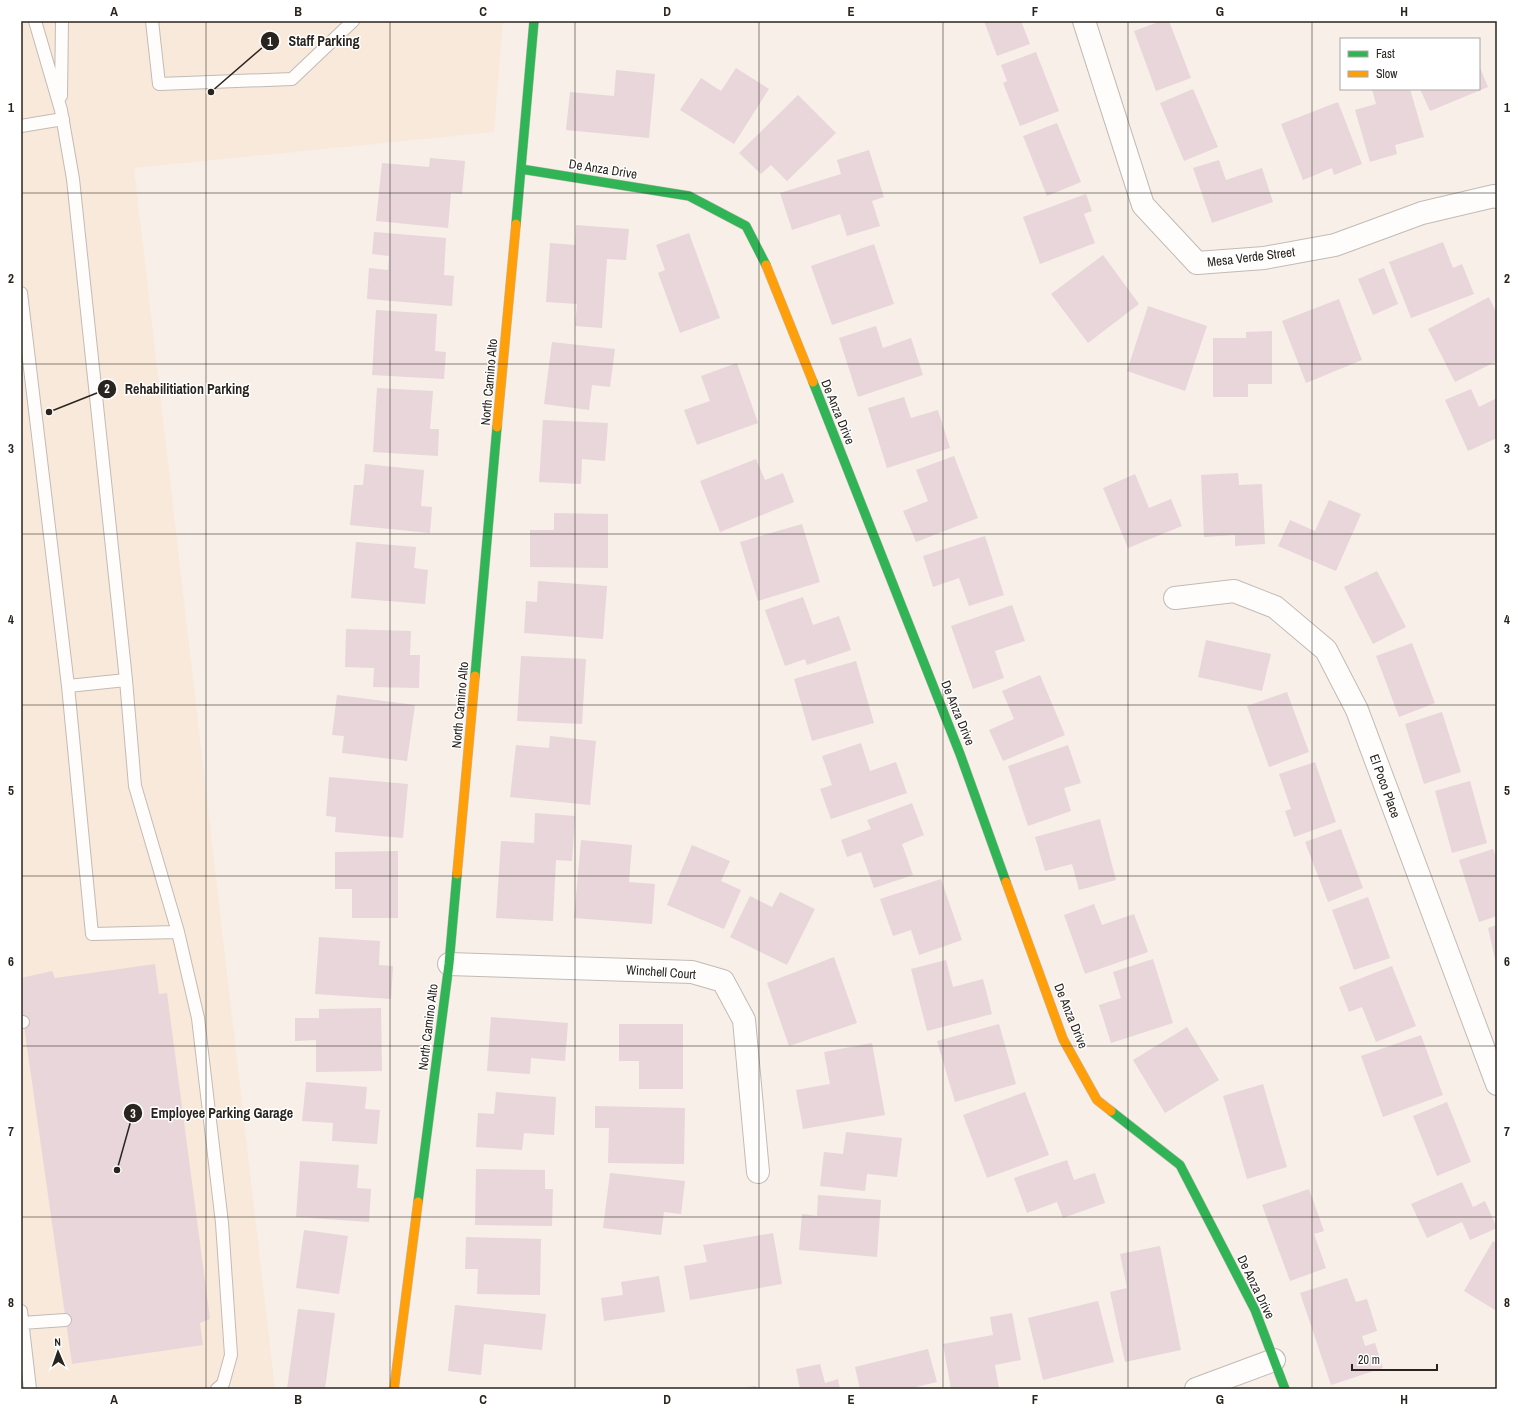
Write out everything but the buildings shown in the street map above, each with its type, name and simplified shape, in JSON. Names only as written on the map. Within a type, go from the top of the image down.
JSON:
[{"type":"street","name":"North Camino Alto","points":[[394,1389],[449,964],[522,169],[534,21]]},
{"type":"street","name":"Mesa Verde Street","points":[[1084,21],[1143,205],[1197,263],[1264,258],[1335,245],[1422,213],[1494,196],[1497,197]]},
{"type":"street","name":"De Anza Drive","points":[[522,169],[689,196],[746,226],[763,257],[960,754],[1063,1039],[1097,1100],[1180,1165],[1255,1310],[1285,1389]]},
{"type":"street","name":"El Poco Place","points":[[1175,598],[1234,591],[1275,607],[1326,650],[1357,710],[1497,1084]]},
{"type":"street","name":"Winchell Court","points":[[449,964],[692,972],[723,982],[744,1020],[758,1172]]},
{"type":"street","points":[[1196,1389],[1274,1360]]},
{"type":"lane","points":[[35,21],[62,114],[73,179],[126,680],[135,786],[178,932],[198,1018],[222,1223],[231,1355],[223,1384],[217,1389]]},
{"type":"lane","points":[[62,21],[62,114]]},
{"type":"lane","points":[[152,21],[159,84],[292,79],[353,21]]},
{"type":"lane","points":[[21,126],[62,114]]},
{"type":"lane","points":[[21,293],[68,686],[92,934],[178,932]]},
{"type":"lane","points":[[68,686],[126,680]]},
{"type":"lane","points":[[30,1389],[22,1317],[65,1320]]},
{"type":"shaded area","points":[[21,21],[503,21],[494,132],[134,168],[275,1389],[21,1389]]},
{"type":"traffic: fast","points":[[516,224],[534,21]]},
{"type":"traffic: fast","points":[[521,169],[689,196],[746,226],[766,265]]},
{"type":"traffic: fast","points":[[813,382],[960,754],[1006,882]]},
{"type":"traffic: fast","points":[[475,676],[497,427]]},
{"type":"traffic: fast","points":[[418,1202],[449,964],[457,874]]},
{"type":"traffic: fast","points":[[1111,1111],[1180,1165],[1255,1310],[1285,1389]]},
{"type":"traffic: slow","points":[[497,427],[516,224]]},
{"type":"traffic: slow","points":[[766,265],[813,382]]},
{"type":"traffic: slow","points":[[457,874],[475,676]]},
{"type":"traffic: slow","points":[[1006,882],[1063,1039],[1097,1100],[1111,1111]]},
{"type":"traffic: slow","points":[[394,1389],[418,1202]]},
{"type":"place","name":"Staff Parking","points":[[211,92]]},
{"type":"place","name":"Rehabilitiation Parking","points":[[49,412]]},
{"type":"place","name":"Employee Parking Garage","points":[[117,1170]]}]
